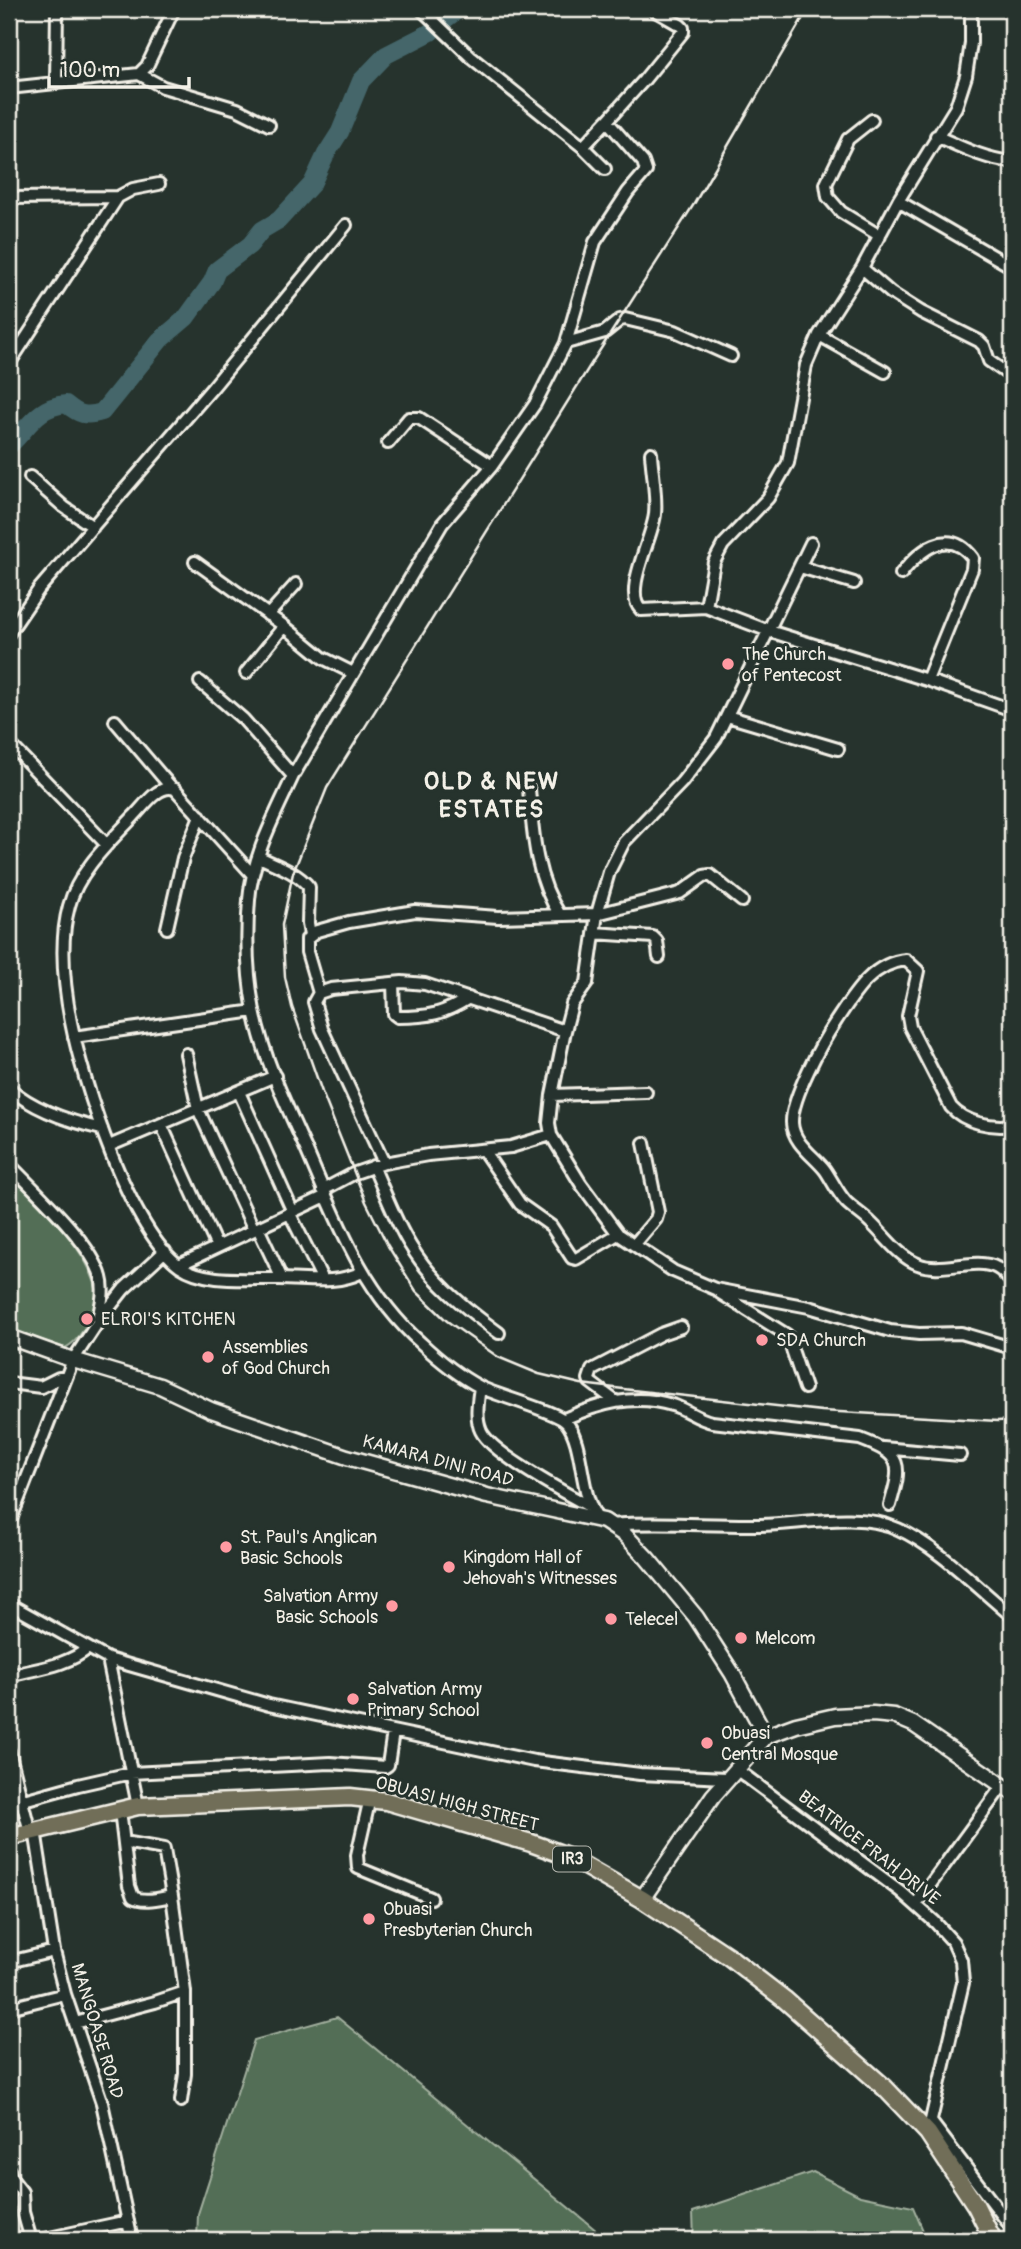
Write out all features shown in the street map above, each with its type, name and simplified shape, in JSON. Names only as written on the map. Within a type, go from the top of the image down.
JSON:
[{"type":"main road","name":"OBUASI HIGH STREET","points":[[9,1837],[138,1806],[332,1797],[386,1801],[553,1851],[585,1865],[642,1899],[728,1956],[784,1999],[885,2088],[930,2128],[993,2240]]},
{"type":"street","points":[[56,82],[57,9]]},
{"type":"street","points":[[139,74],[147,66],[174,9]]},
{"type":"street","points":[[421,9],[472,58],[583,147],[605,169]]},
{"type":"street","points":[[583,147],[645,80],[683,32],[680,25],[652,9]]},
{"type":"street","points":[[706,607],[714,562],[723,545],[768,498],[788,463],[806,365],[819,335],[862,268],[898,201],[956,107],[963,87],[971,43],[971,9]]},
{"type":"street","points":[[9,88],[139,74],[163,87],[237,109],[269,125]]},
{"type":"street","points":[[872,120],[848,139],[826,184],[828,197],[841,212],[880,236]]},
{"type":"street","points":[[594,1513],[573,1435],[564,1419],[480,1387],[419,1341],[396,1319],[362,1272],[275,1076],[254,1011],[248,938],[253,874],[293,776],[442,524],[492,466],[535,404],[566,342],[595,243],[628,192],[646,171],[643,162],[607,121]]},
{"type":"street","points":[[936,136],[975,154],[1012,162]]},
{"type":"street","points":[[9,198],[118,197],[133,189],[159,184]]},
{"type":"street","points":[[9,364],[118,197]]},
{"type":"street","points":[[898,201],[1012,267]]},
{"type":"street","points":[[9,633],[40,589],[213,387],[346,225]]},
{"type":"street","points":[[862,268],[921,312],[979,341],[994,367],[1012,377]]},
{"type":"street","points":[[566,342],[605,332],[625,319],[675,331],[731,356]]},
{"type":"street","points":[[819,335],[885,372]]},
{"type":"street","points":[[388,443],[410,418],[419,418],[492,466]]},
{"type":"street","points":[[651,453],[656,513],[638,572],[636,605],[641,610],[706,607],[769,631],[927,680],[1012,710]]},
{"type":"street","points":[[30,477],[64,507],[93,527]]},
{"type":"street","points":[[805,1388],[787,1335],[715,1289],[673,1270],[618,1234],[581,1184],[551,1135],[549,1124],[565,1031],[572,1004],[587,983],[597,914],[609,872],[624,842],[702,758],[716,738],[811,543]]},
{"type":"street","points":[[901,574],[917,554],[940,543],[949,543],[967,551],[973,558],[972,569],[927,680]]},
{"type":"street","points":[[195,562],[284,626],[323,658],[353,673]]},
{"type":"street","points":[[800,567],[854,583]]},
{"type":"street","points":[[268,615],[296,584]]},
{"type":"street","points":[[246,673],[284,626]]},
{"type":"street","points":[[200,682],[243,719],[293,776]]},
{"type":"street","points":[[727,716],[838,748]]},
{"type":"street","points":[[115,721],[171,787],[253,874]]},
{"type":"street","points":[[9,743],[107,845]]},
{"type":"street","points":[[171,787],[155,794],[107,845],[76,888],[66,922],[65,972],[74,1037],[102,1129],[139,1214],[164,1251],[178,1265],[203,1275],[282,1279],[347,1278],[362,1272]]},
{"type":"street","points":[[529,789],[539,871],[560,915]]},
{"type":"street","points":[[167,928],[183,858],[200,816]]},
{"type":"street","points":[[259,857],[293,873],[309,887],[310,935],[307,939],[307,953],[318,993],[314,1002],[322,1029],[378,1164],[400,1226],[421,1261],[444,1289],[499,1333]]},
{"type":"street","points":[[310,935],[370,917],[415,911],[490,917],[597,914],[680,893],[704,876],[710,875],[742,901]]},
{"type":"street","points":[[594,933],[653,937],[657,941],[659,957]]},
{"type":"street","points":[[1012,1125],[980,1123],[962,1116],[951,1107],[910,1027],[908,1016],[918,971],[906,960],[896,961],[870,975],[842,1011],[825,1038],[807,1076],[792,1122],[797,1139],[827,1173],[846,1203],[868,1220],[904,1256],[918,1265],[929,1267],[988,1265],[1000,1270],[1012,1283]]},
{"type":"street","points":[[318,993],[331,989],[393,983],[425,984],[565,1031]]},
{"type":"street","points":[[393,983],[394,1014],[398,1017],[424,1017],[446,1012],[469,998]]},
{"type":"street","points":[[74,1037],[254,1011]]},
{"type":"street","points":[[186,1054],[198,1109],[282,1279]]},
{"type":"street","points":[[109,1146],[275,1076]]},
{"type":"street","points":[[9,1087],[27,1100],[72,1120],[102,1129]]},
{"type":"street","points":[[239,1092],[323,1280]]},
{"type":"street","points":[[552,1095],[646,1092]]},
{"type":"street","points":[[161,1124],[217,1247]]},
{"type":"street","points":[[178,1265],[292,1213],[378,1164],[519,1145],[551,1135]]},
{"type":"street","points":[[634,1245],[656,1219],[658,1212],[645,1143]]},
{"type":"street","points":[[483,1150],[520,1204],[551,1226],[572,1258],[576,1259],[618,1234]]},
{"type":"street","points":[[9,1164],[90,1254],[103,1285],[97,1322]]},
{"type":"street","points":[[9,1524],[73,1360],[97,1322],[124,1289],[164,1251]]},
{"type":"street","points":[[715,1289],[799,1305],[890,1331],[919,1334],[961,1333],[1012,1348]]},
{"type":"street","points":[[615,1401],[590,1382],[592,1370],[661,1334],[681,1327]]},
{"type":"street","name":"KAMARA DINI ROAD","points":[[9,1337],[73,1360],[160,1385],[211,1410],[409,1476],[487,1496],[594,1513],[647,1558],[696,1617],[732,1673],[766,1736]]},
{"type":"street","points":[[9,1383],[41,1387],[59,1378],[66,1378]]},
{"type":"street","points":[[480,1387],[478,1416],[485,1437],[594,1513]]},
{"type":"street","points":[[564,1419],[615,1401],[661,1402],[703,1421],[846,1436],[883,1448],[960,1455]]},
{"type":"street","points":[[883,1448],[894,1459],[899,1470],[890,1505]]},
{"type":"street","points":[[611,1525],[657,1522],[759,1525],[858,1520],[875,1522],[896,1527],[921,1542],[1012,1616]]},
{"type":"street","points":[[9,1604],[108,1659],[226,1695],[534,1761],[640,1774],[731,1774]]},
{"type":"street","points":[[9,1676],[68,1661],[88,1648]]},
{"type":"street","points":[[108,1659],[138,1806]]},
{"type":"street","points":[[642,1899],[731,1774],[766,1736],[796,1725],[835,1716],[873,1713],[894,1716],[913,1724],[1008,1789],[916,1905]]},
{"type":"street","points":[[9,1804],[131,1773],[318,1763],[385,1767],[388,1765],[393,1732]]},
{"type":"street","name":"MANGOASE ROAD","points":[[9,1751],[33,1831],[54,1951],[65,1994],[102,2103],[132,2240]]},
{"type":"street","name":"BEATRICE PRAH DRIVE","points":[[731,1774],[916,1905],[953,1942],[961,1960],[963,1983],[930,2128]]},
{"type":"street","points":[[370,1798],[357,1855],[358,1868],[431,1899]]},
{"type":"street","points":[[120,1810],[133,1897],[137,1900],[152,1900],[172,1896]]},
{"type":"street","points":[[124,1842],[164,1849],[185,1992],[185,2074],[181,2101]]},
{"type":"street","points":[[9,1962],[54,1951]]},
{"type":"street","points":[[75,2023],[185,1992]]},
{"type":"street","points":[[9,2008],[65,1994]]},
{"type":"street","points":[[930,2128],[1012,2228]]},
{"type":"street","points":[[9,2170],[22,2192],[23,2212],[31,2240]]},
{"type":"street","points":[[40,2240],[128,2221]]},
{"type":"green space","points":[[9,1172],[68,1236],[92,1274],[97,1293],[95,1313],[78,1338],[65,1348],[9,1329]]},
{"type":"green space","points":[[337,2017],[608,2240],[197,2240],[198,2214],[254,2040]]},
{"type":"green space","points":[[813,2172],[860,2196],[913,2207],[927,2240],[694,2240],[693,2212]]},
{"type":"waterway","points":[[443,21],[459,9]]},
{"type":"waterway","points":[[9,446],[41,413],[56,406],[66,404],[87,415],[102,412],[160,340],[186,318],[212,282],[217,270],[250,245],[262,230],[279,220],[312,184],[340,132],[361,81],[386,55],[431,32]]},
{"type":"railway","points":[[808,9],[694,204],[327,788],[293,873],[282,925],[285,977],[292,1007],[322,1092],[366,1202],[388,1246],[416,1291],[447,1321],[498,1357],[539,1374],[581,1384],[822,1411],[1012,1420]]},
{"type":"place","name":"The Church of Pentecost","points":[[728,664]]},
{"type":"place","name":"ELROI'S KITCHEN","points":[[87,1319]]},
{"type":"place","name":"SDA Church","points":[[762,1340]]},
{"type":"place","name":"Assemblies of God Church","points":[[208,1357]]},
{"type":"place","name":"St. Paul's Anglican Basic Schools","points":[[226,1547]]},
{"type":"place","name":"Kingdom Hall of Jehovah's Witnesses","points":[[449,1567]]},
{"type":"place","name":"Salvation Army Basic Schools","points":[[392,1606]]},
{"type":"place","name":"Telecel","points":[[611,1619]]},
{"type":"place","name":"Melcom","points":[[741,1638]]},
{"type":"place","name":"Salvation Army Primary School","points":[[353,1699]]},
{"type":"place","name":"Obuasi Central Mosque","points":[[707,1743]]},
{"type":"place","name":"Obuasi Presbyterian Church","points":[[369,1919]]},
{"type":"district","name":"OLD & NEW ESTATES","points":[[492,795]]}]
